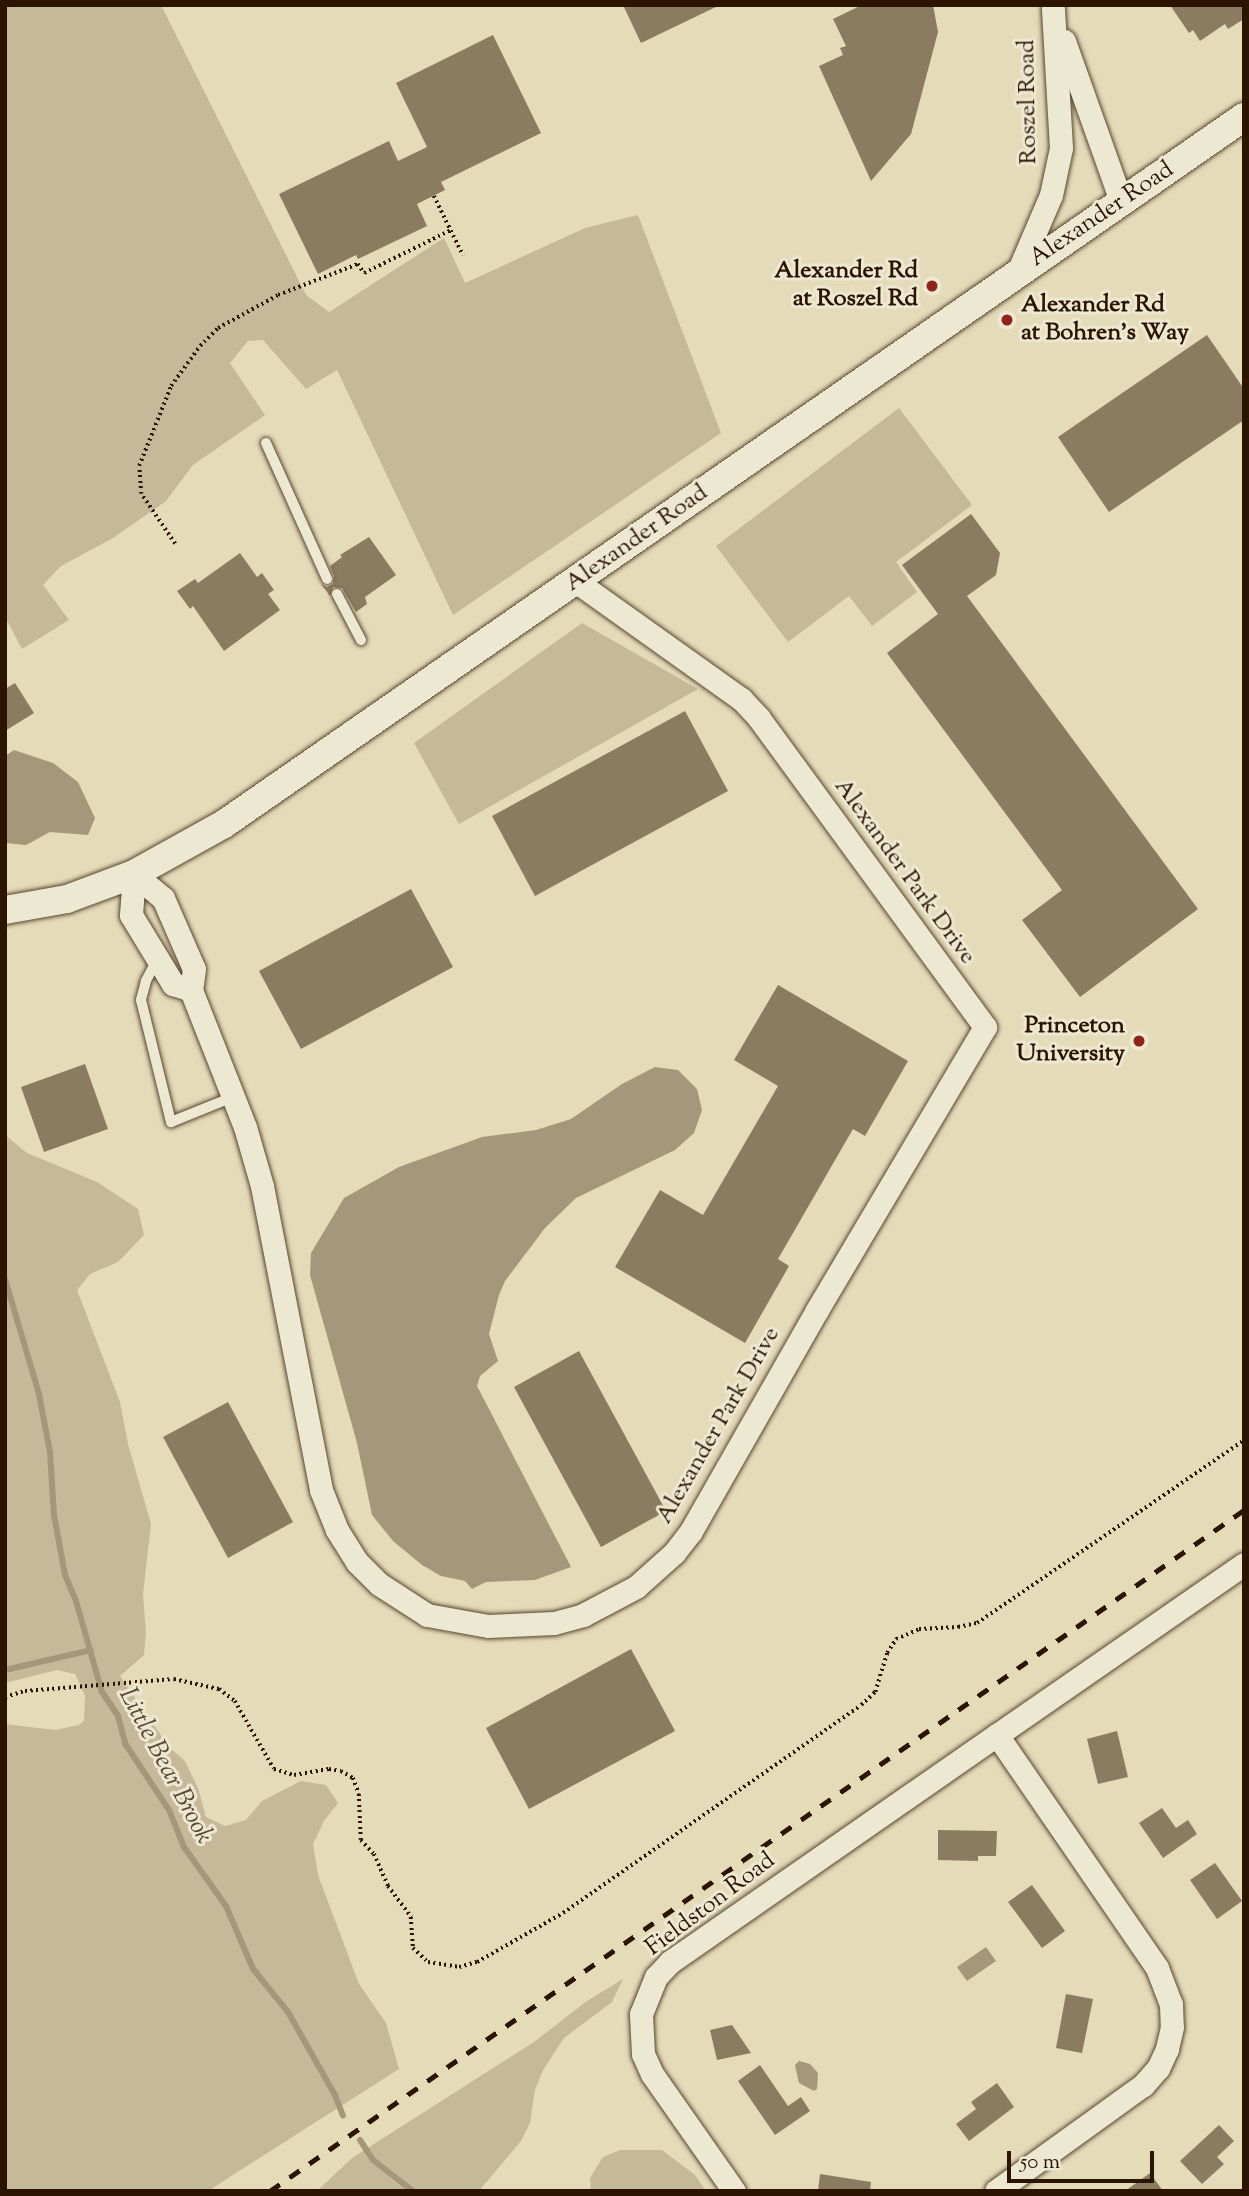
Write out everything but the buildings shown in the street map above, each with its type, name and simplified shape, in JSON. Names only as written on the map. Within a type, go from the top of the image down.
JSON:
[{"type":"street","name":"Roszel Road","points":[[1052,7],[1121,201]]},
{"type":"street","name":"Roszel Road","points":[[1018,272],[1045,211],[1059,163],[1060,128],[1052,7]]},
{"type":"street","name":"Alexander Road","points":[[5,910],[67,899],[134,874],[224,824],[1244,117]]},
{"type":"street","name":"Alexander Park Drive","points":[[134,874],[163,898],[194,970],[191,990],[245,1127],[261,1186],[321,1490],[337,1530],[357,1562],[379,1584],[427,1615],[488,1626],[555,1623],[583,1615],[612,1601],[655,1573],[691,1531],[817,1310],[985,1027],[759,718],[741,699],[576,582]]},
{"type":"street","points":[[134,874],[131,915],[173,985],[191,990]]},
{"type":"street","name":"Fieldston Road","points":[[734,2191],[652,2074],[643,2054],[641,2014],[656,1977],[670,1962],[1244,1564]]},
{"type":"street","points":[[996,2191],[1143,2085],[1158,2068],[1167,2049],[1172,2027],[1171,2004],[1157,1968],[997,1735]]},
{"type":"lane","points":[[267,443],[327,579]]},
{"type":"lane","points":[[337,594],[361,640]]},
{"type":"lane","points":[[157,960],[146,981],[141,1000],[171,1122],[233,1097]]},
{"type":"path","points":[[434,196],[463,255]]},
{"type":"path","points":[[175,544],[141,494],[139,466],[171,386],[200,346],[218,328],[278,295],[358,264],[363,272],[451,230]]},
{"type":"path","points":[[5,1697],[25,1691],[174,1679],[219,1689],[235,1701],[274,1769],[294,1775],[329,1769],[353,1777],[359,1794],[361,1840],[374,1854],[388,1886],[411,1917],[413,1948],[428,1962],[459,1967],[477,1962],[563,1913],[861,1705],[875,1692],[887,1653],[896,1639],[919,1629],[977,1623],[1244,1440]]},
{"type":"shaded area","points":[[5,5],[161,5],[306,295],[329,312],[444,238],[465,283],[585,228],[638,215],[721,433],[453,615],[337,370],[306,389],[263,340],[248,341],[230,363],[265,415],[193,465],[166,501],[113,538],[61,566],[43,585],[69,620],[22,649],[5,617]]},
{"type":"shaded area","points":[[899,408],[972,505],[896,562],[917,592],[872,626],[849,596],[788,642],[716,546]]},
{"type":"shaded area","points":[[582,623],[698,689],[459,824],[414,743]]},
{"type":"shaded area","points":[[14,750],[53,763],[78,782],[95,818],[88,835],[50,832],[26,845],[5,843],[5,756]]},
{"type":"shaded area","points":[[655,1067],[678,1070],[697,1089],[702,1110],[694,1133],[675,1150],[576,1198],[545,1228],[505,1281],[489,1334],[498,1361],[480,1376],[477,1386],[571,1567],[535,1580],[486,1582],[472,1589],[465,1581],[441,1576],[422,1565],[393,1541],[372,1515],[357,1443],[310,1275],[311,1253],[344,1198],[399,1167],[482,1137],[536,1130],[571,1119],[622,1084]]},
{"type":"shaded area","points":[[5,1135],[27,1153],[97,1182],[138,1209],[144,1235],[118,1262],[90,1274],[77,1290],[120,1402],[128,1444],[151,1524],[143,1594],[146,1633],[144,1655],[120,1676],[169,1747],[185,1761],[198,1788],[206,1817],[225,1826],[246,1820],[262,1801],[301,1781],[326,1785],[338,1803],[324,1821],[313,1844],[318,1875],[359,1984],[386,2023],[399,2069],[208,2191],[5,2191],[5,1724],[55,1730],[79,1725],[84,1721],[85,1696],[75,1674],[57,1670],[5,1683]]},
{"type":"shaded area","points":[[986,1947],[996,1961],[967,1981],[957,1967]]},
{"type":"shaded area","points":[[623,1979],[612,2002],[564,2038],[543,2070],[535,2090],[530,2123],[521,2141],[479,2191],[317,2191],[352,2158],[534,2042],[587,2001]]},
{"type":"shaded area","points":[[799,2061],[810,2064],[818,2073],[817,2089],[814,2091],[799,2083],[795,2065]]},
{"type":"shaded area","points":[[620,2150],[662,2150],[695,2175],[706,2191],[591,2191],[590,2178],[603,2157]]},
{"type":"waterway","name":"Little Bear Brook","points":[[5,1279],[39,1394],[50,1452],[54,1515],[65,1575],[76,1601],[102,1692],[118,1716],[126,1745],[169,1810],[184,1847],[226,1906],[253,1969],[288,2012],[335,2095],[343,2116]]},
{"type":"waterway","points":[[5,1670],[91,1650]]},
{"type":"waterway","name":"Little Bear Brook","points":[[360,2140],[373,2160],[413,2191]]},
{"type":"railway","points":[[270,2191],[1244,1510]]},
{"type":"place","name":"Alexander Rd at Roszel Rd","points":[[932,286]]},
{"type":"place","name":"Alexander Rd at Bohren's Way","points":[[1007,320]]},
{"type":"place","name":"Princeton University","points":[[1139,1041]]}]
